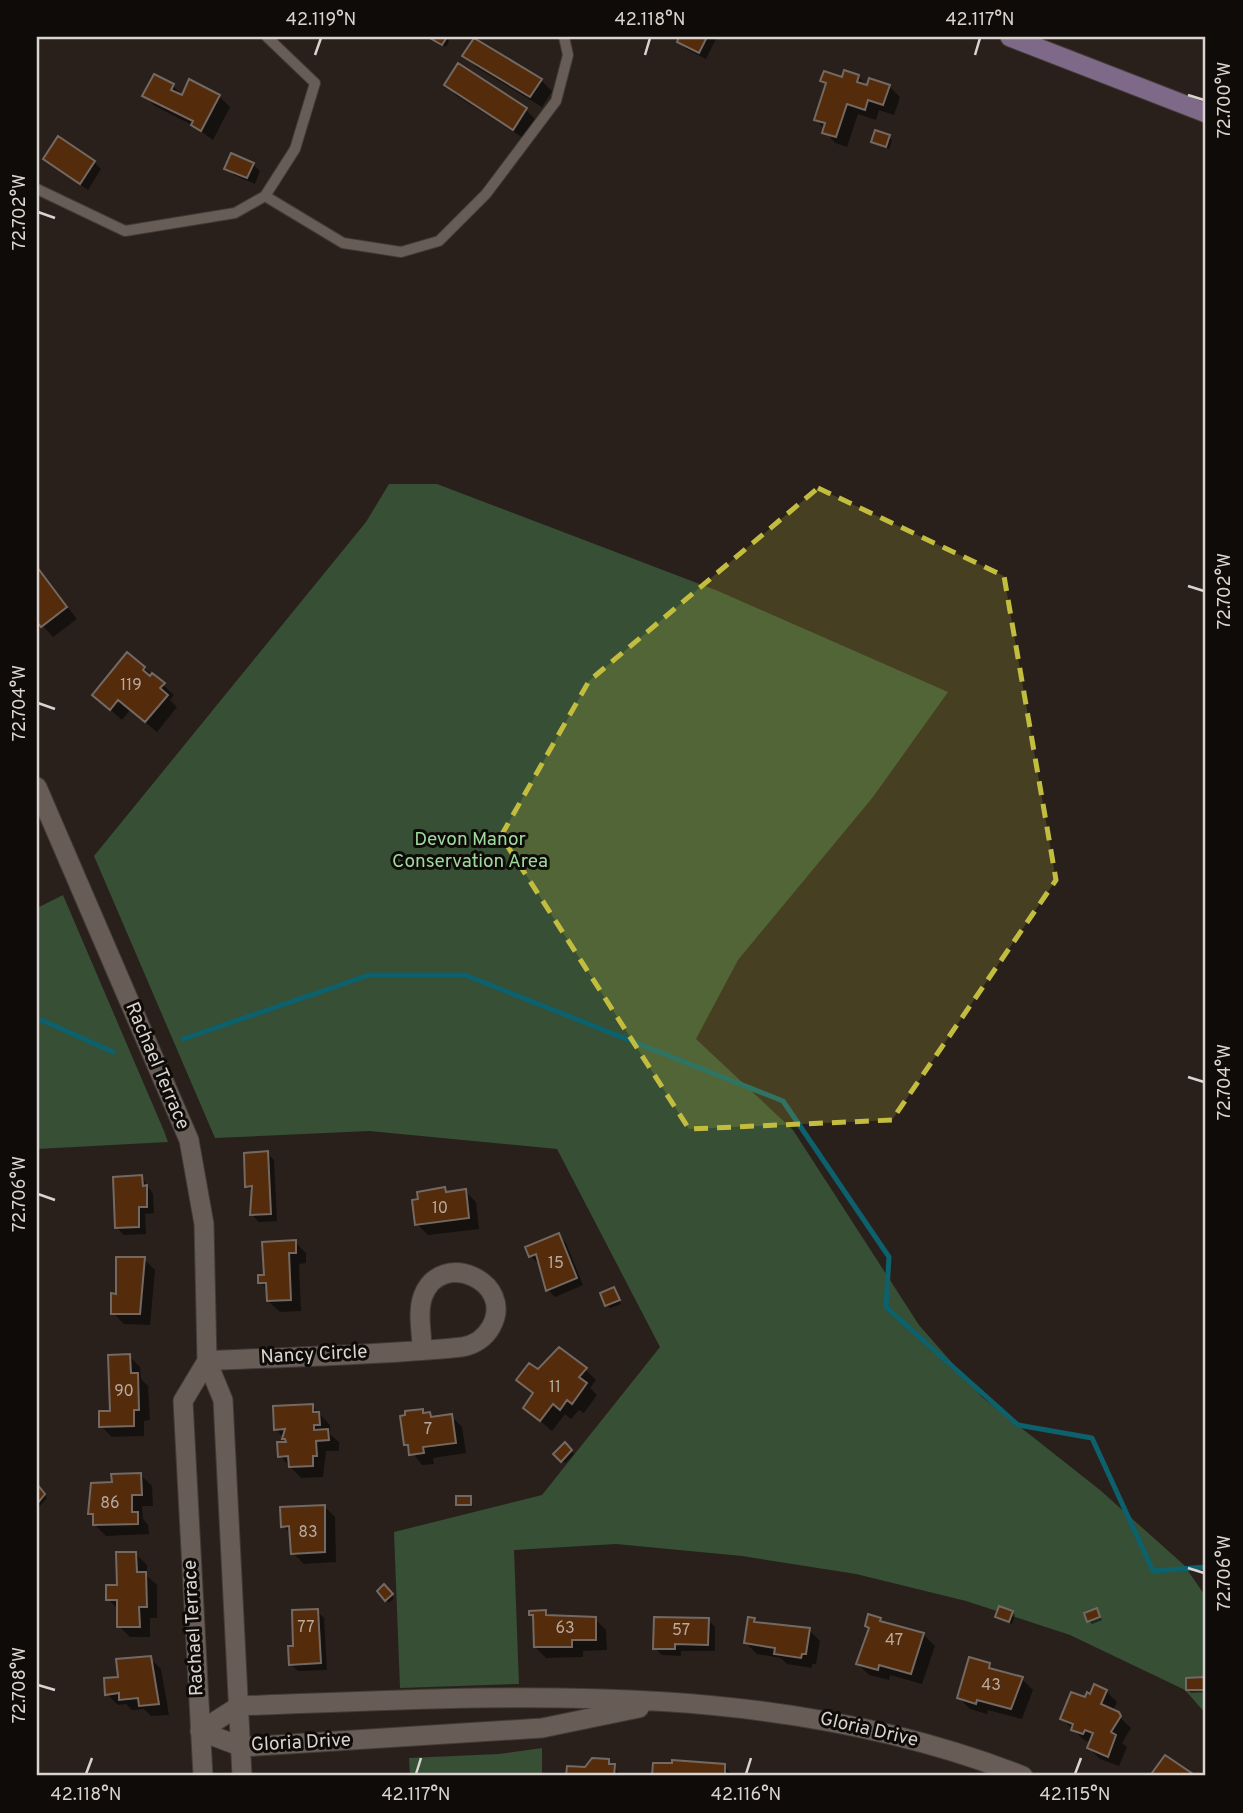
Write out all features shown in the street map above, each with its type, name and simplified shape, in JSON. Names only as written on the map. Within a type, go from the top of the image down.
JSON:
[{"type":"main road","points":[[1010,37],[1206,113]]},
{"type":"street","name":"Rachael Terrace","points":[[37,787],[189,1140],[204,1224],[206,1361],[223,1400],[242,1776]]},
{"type":"street","name":"Nancy Circle","points":[[206,1361],[422,1349],[469,1346],[487,1334],[494,1322],[496,1307],[492,1293],[484,1282],[472,1274],[455,1272],[432,1282],[421,1305],[422,1349]]},
{"type":"street","name":"Rachael Terrace","points":[[203,1776],[183,1401],[206,1361]]},
{"type":"street","name":"Gloria Drive","points":[[239,1706],[532,1695],[766,1710],[864,1727],[913,1739],[1023,1776]]},
{"type":"street","name":"Gloria Drive","points":[[200,1731],[242,1747],[542,1728],[667,1702]]},
{"type":"street","points":[[200,1731],[239,1706]]},
{"type":"lane","points":[[37,188],[125,231],[235,213],[265,197],[295,149],[315,83],[267,37]]},
{"type":"lane","points":[[265,197],[343,243],[401,252],[439,241],[486,194],[556,101],[568,55],[564,37]]},
{"type":"highlighted area","points":[[818,488],[1004,576],[1056,880],[892,1120],[689,1129],[501,836],[589,681]]},
{"type":"green space","name":"Devon Manor Conservation Area","points":[[389,484],[437,484],[718,591],[948,692],[873,797],[738,960],[696,1039],[793,1130],[919,1325],[982,1397],[1100,1490],[1184,1565],[1206,1597],[1206,1714],[1185,1690],[1070,1635],[966,1601],[856,1574],[742,1556],[616,1544],[514,1550],[519,1684],[400,1688],[394,1532],[542,1495],[660,1347],[557,1149],[369,1131],[215,1138],[94,856],[366,522]]},
{"type":"green space","points":[[63,895],[168,1142],[37,1149],[37,908]]},
{"type":"green space","points":[[542,1748],[542,1776],[410,1776],[409,1758],[499,1754]]},
{"type":"building","points":[[428,37],[447,37],[442,45]]},
{"type":"building","points":[[679,37],[707,37],[699,53],[677,42]]},
{"type":"building","points":[[474,38],[542,79],[530,97],[462,56]]},
{"type":"building","points":[[458,63],[527,108],[513,130],[444,85]]},
{"type":"building","points":[[844,70],[859,75],[857,82],[867,85],[869,78],[890,85],[883,105],[868,100],[865,110],[847,104],[836,137],[822,133],[825,123],[814,120],[826,83],[820,81],[824,71],[842,77]]},
{"type":"building","points":[[154,74],[174,84],[171,90],[182,95],[189,79],[220,95],[201,131],[191,125],[193,121],[142,96]]},
{"type":"building","points":[[875,130],[890,135],[886,147],[871,142]]},
{"type":"building","points":[[58,136],[95,161],[80,184],[43,159]]},
{"type":"building","points":[[231,153],[254,163],[247,178],[224,169]]},
{"type":"building","points":[[37,567],[67,607],[41,627],[37,622]]},
{"type":"building","points":[[127,652],[145,667],[143,670],[150,676],[152,673],[165,683],[160,688],[168,695],[145,722],[118,700],[110,710],[92,695]]},
{"type":"building","points":[[268,1151],[271,1214],[250,1215],[252,1186],[245,1187],[244,1153]]},
{"type":"building","points":[[142,1175],[143,1186],[147,1185],[147,1207],[139,1207],[139,1227],[115,1228],[113,1177]]},
{"type":"building","points":[[445,1187],[446,1192],[466,1189],[469,1218],[415,1225],[412,1200],[418,1199],[417,1192]]},
{"type":"building","points":[[559,1233],[577,1278],[546,1291],[536,1254],[529,1257],[525,1247]]},
{"type":"building","points":[[296,1240],[296,1253],[289,1253],[291,1300],[267,1301],[266,1283],[258,1283],[258,1275],[264,1275],[262,1242]]},
{"type":"building","points":[[116,1257],[145,1257],[140,1314],[111,1314],[111,1293],[116,1294]]},
{"type":"building","points":[[614,1287],[620,1300],[605,1306],[600,1293]]},
{"type":"building","points":[[559,1347],[587,1368],[579,1377],[587,1383],[572,1404],[567,1400],[560,1410],[553,1404],[540,1421],[523,1408],[533,1393],[516,1380],[529,1363],[538,1369]]},
{"type":"building","points":[[130,1354],[131,1373],[138,1373],[139,1410],[134,1410],[134,1426],[99,1427],[99,1411],[110,1411],[108,1355]]},
{"type":"building","points":[[313,1404],[313,1412],[319,1412],[320,1425],[314,1425],[314,1430],[328,1429],[329,1440],[316,1441],[317,1456],[313,1456],[313,1466],[289,1467],[288,1456],[278,1457],[277,1442],[286,1442],[282,1439],[285,1429],[274,1430],[273,1406]]},
{"type":"building","points":[[423,1409],[423,1413],[430,1412],[431,1417],[452,1414],[456,1443],[423,1447],[424,1453],[409,1455],[408,1445],[404,1445],[400,1416],[405,1415],[405,1411]]},
{"type":"building","points":[[565,1442],[572,1450],[561,1462],[553,1454]]},
{"type":"building","points":[[141,1473],[142,1495],[132,1495],[132,1512],[138,1512],[138,1524],[93,1525],[93,1514],[88,1514],[91,1483],[112,1482],[111,1474]]},
{"type":"building","points":[[37,1484],[45,1494],[37,1504]]},
{"type":"building","points":[[456,1496],[471,1496],[471,1505],[456,1505]]},
{"type":"building","points":[[325,1505],[325,1552],[291,1554],[289,1526],[281,1527],[280,1507]]},
{"type":"building","points":[[116,1552],[136,1552],[137,1572],[146,1572],[147,1607],[139,1607],[140,1627],[117,1627],[117,1600],[106,1600],[106,1585],[117,1585]]},
{"type":"building","points":[[384,1584],[393,1594],[385,1601],[377,1591]]},
{"type":"building","points":[[999,1606],[1013,1611],[1009,1622],[995,1617]]},
{"type":"building","points":[[1097,1608],[1100,1617],[1087,1622],[1084,1613]]},
{"type":"building","points":[[318,1609],[321,1663],[289,1665],[288,1646],[293,1646],[292,1610]]},
{"type":"building","points":[[546,1610],[546,1615],[596,1617],[596,1640],[572,1640],[572,1647],[534,1647],[533,1615],[529,1615],[529,1611]]},
{"type":"building","points":[[868,1614],[881,1618],[880,1621],[924,1633],[911,1674],[879,1665],[878,1670],[856,1664],[869,1628],[865,1626]]},
{"type":"building","points":[[654,1617],[709,1618],[708,1645],[675,1644],[675,1649],[653,1649]]},
{"type":"building","points":[[748,1617],[755,1618],[754,1622],[810,1628],[806,1654],[802,1654],[801,1658],[774,1654],[775,1648],[744,1643]]},
{"type":"building","points":[[151,1656],[159,1704],[139,1706],[138,1698],[119,1700],[119,1693],[105,1695],[104,1678],[118,1677],[116,1659]]},
{"type":"building","points":[[969,1657],[990,1663],[989,1668],[1023,1677],[1011,1709],[957,1698]]},
{"type":"building","points":[[1204,1677],[1204,1690],[1186,1690],[1186,1678]]},
{"type":"building","points":[[1094,1684],[1107,1690],[1101,1704],[1119,1712],[1121,1716],[1111,1732],[1116,1735],[1108,1757],[1087,1748],[1093,1733],[1085,1730],[1083,1734],[1071,1730],[1073,1724],[1060,1719],[1071,1692],[1085,1697],[1087,1692],[1090,1694]]},
{"type":"building","points":[[1165,1755],[1196,1776],[1157,1776],[1152,1773]]},
{"type":"building","points":[[592,1758],[609,1759],[609,1764],[615,1764],[614,1776],[566,1776],[567,1766],[585,1767]]},
{"type":"building","points":[[672,1760],[725,1764],[725,1776],[652,1776],[653,1763],[672,1763]]},
{"type":"waterway","points":[[183,1039],[369,975],[465,975],[783,1101],[889,1257],[886,1307],[1018,1425],[1092,1438],[1153,1571],[1206,1567]]},
{"type":"waterway","points":[[37,1018],[113,1052]]}]
